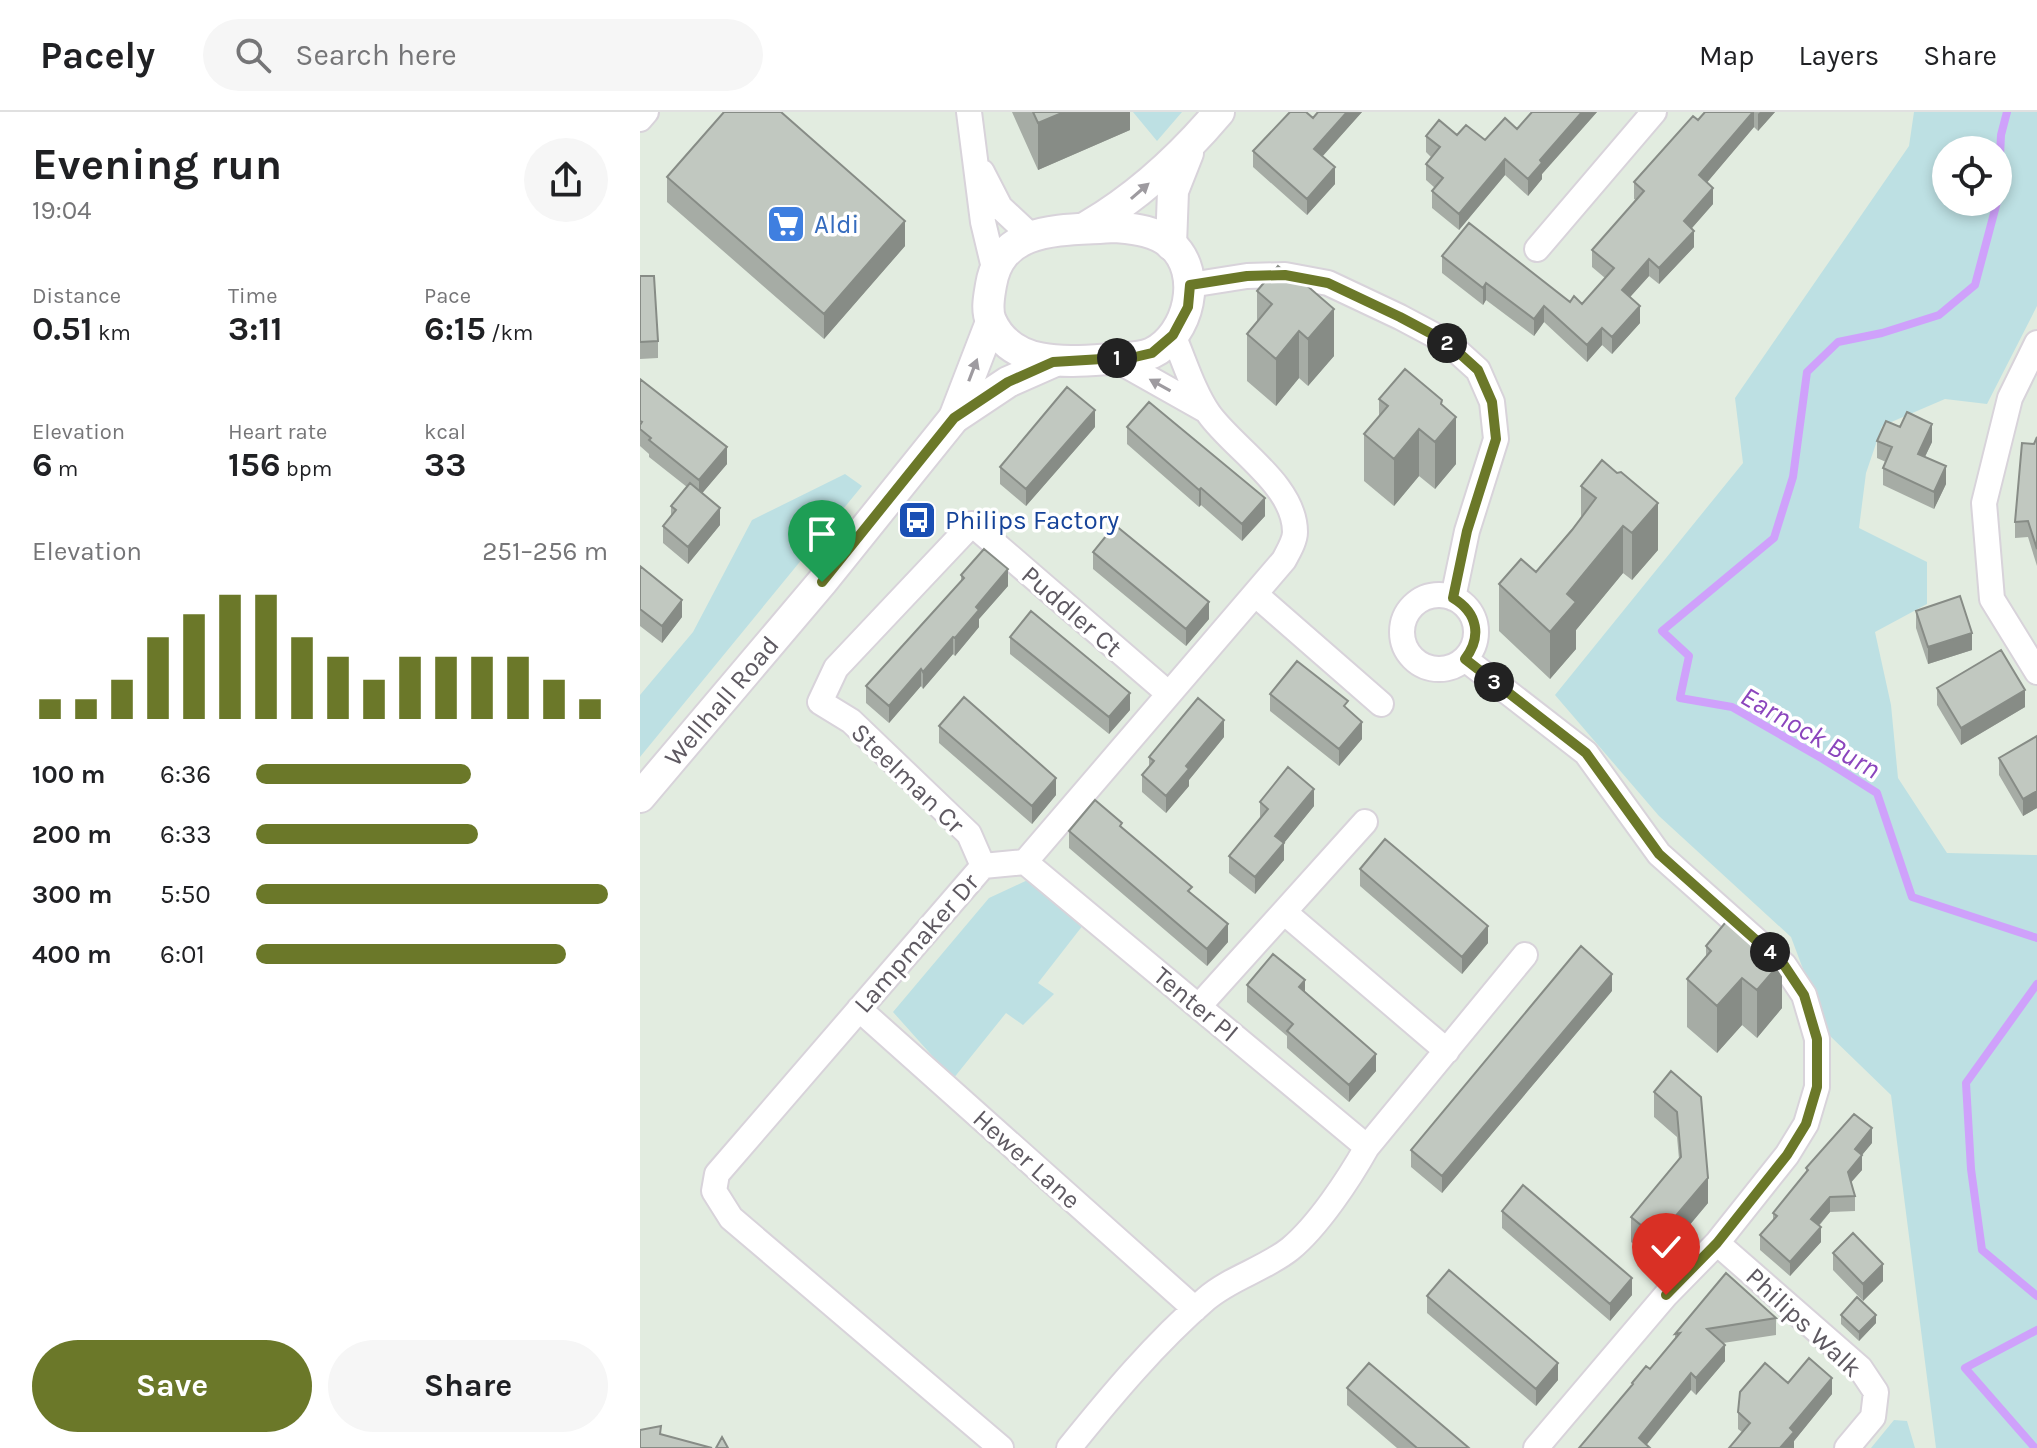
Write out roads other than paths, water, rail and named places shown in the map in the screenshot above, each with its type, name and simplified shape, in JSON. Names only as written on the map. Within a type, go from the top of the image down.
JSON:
[{"type":"street","points":[[640,119],[646,112]]},
{"type":"street","points":[[969,112],[983,222],[994,268]]},
{"type":"street","points":[[1083,229],[1122,206],[1192,144],[1219,112]]},
{"type":"street","points":[[1537,249],[1654,112]]},
{"type":"street","points":[[1171,245],[1173,191],[1192,144]]},
{"type":"street","points":[[974,155],[1000,207],[1030,235]]},
{"type":"street","points":[[994,268],[1014,243],[1030,235],[1114,227],[1145,230],[1171,245],[1185,263],[1190,285],[1188,307],[1173,335],[1207,411]]},
{"type":"street","name":"Wellhall Road","points":[[994,268],[987,305],[991,322],[1005,339],[1024,354],[1053,362],[1113,358],[1152,353],[1173,335]]},
{"type":"street","points":[[1190,285],[1247,276],[1285,275],[1328,283],[1447,342],[1478,370],[1492,402],[1496,439],[1467,531],[1453,598]]},
{"type":"street","name":"Wellhall Road","points":[[954,418],[991,322]]},
{"type":"street","points":[[2037,343],[2010,398],[1984,503],[1992,599],[2037,672]]},
{"type":"street","points":[[1025,862],[1284,560],[1295,534],[1291,508],[1280,490],[1207,411],[1113,358]]},
{"type":"street","name":"Wellhall Road","points":[[640,797],[822,582],[954,418],[1008,382],[1053,362]]},
{"type":"street","name":"Puddler Ct","points":[[820,702],[836,668],[972,524],[1169,694]]},
{"type":"street","points":[[1255,594],[1381,704]]},
{"type":"street","points":[[1429,596],[1453,598],[1464,604],[1476,626],[1476,638],[1465,659],[1443,670],[1431,669],[1410,656],[1402,633],[1403,621],[1418,602],[1429,596]]},
{"type":"street","points":[[1465,659],[1586,753],[1659,854],[1784,965],[1804,995],[1817,1039],[1817,1087],[1806,1124],[1787,1155],[1717,1243],[1666,1295],[1536,1448]]},
{"type":"street","name":"Steelman Cr","points":[[820,702],[851,721],[969,834],[983,866]]},
{"type":"street","points":[[1199,1006],[1365,822]]},
{"type":"street","name":"Lampmaker Dr","points":[[1001,1448],[731,1218],[714,1191],[717,1174],[983,866],[1025,862]]},
{"type":"street","name":"Tenter Pl","points":[[1025,862],[1367,1147]]},
{"type":"street","points":[[1284,912],[1447,1051]]},
{"type":"street","points":[[1069,1448],[1122,1383],[1208,1297],[1290,1249],[1353,1172],[1367,1147],[1525,955]]},
{"type":"street","name":"Hewer Lane","points":[[859,1009],[1195,1309]]},
{"type":"street","name":"Philips Walk","points":[[1717,1243],[1860,1368],[1876,1392],[1873,1417],[1847,1448]]},
{"type":"waterway","name":"Earnock Burn","points":[[2001,136],[2007,112]]},
{"type":"waterway","name":"Earnock Burn","points":[[1993,216],[1975,285],[1939,315],[1882,333],[1838,342],[1807,372],[1793,477],[1774,538],[1662,631],[1689,656],[1680,698],[1732,707],[1877,793],[1912,897],[2037,938]]},
{"type":"waterway","name":"Earnock Burn","points":[[2037,984],[1966,1083],[1971,1169],[1982,1250],[2037,1296]]},
{"type":"waterway","name":"Earnock Burn","points":[[2035,1448],[1965,1368],[2037,1330]]},
{"type":"place","name":"Aldi","points":[[786,224]]},
{"type":"place","name":"Philips Factory","points":[[917,520]]}]
